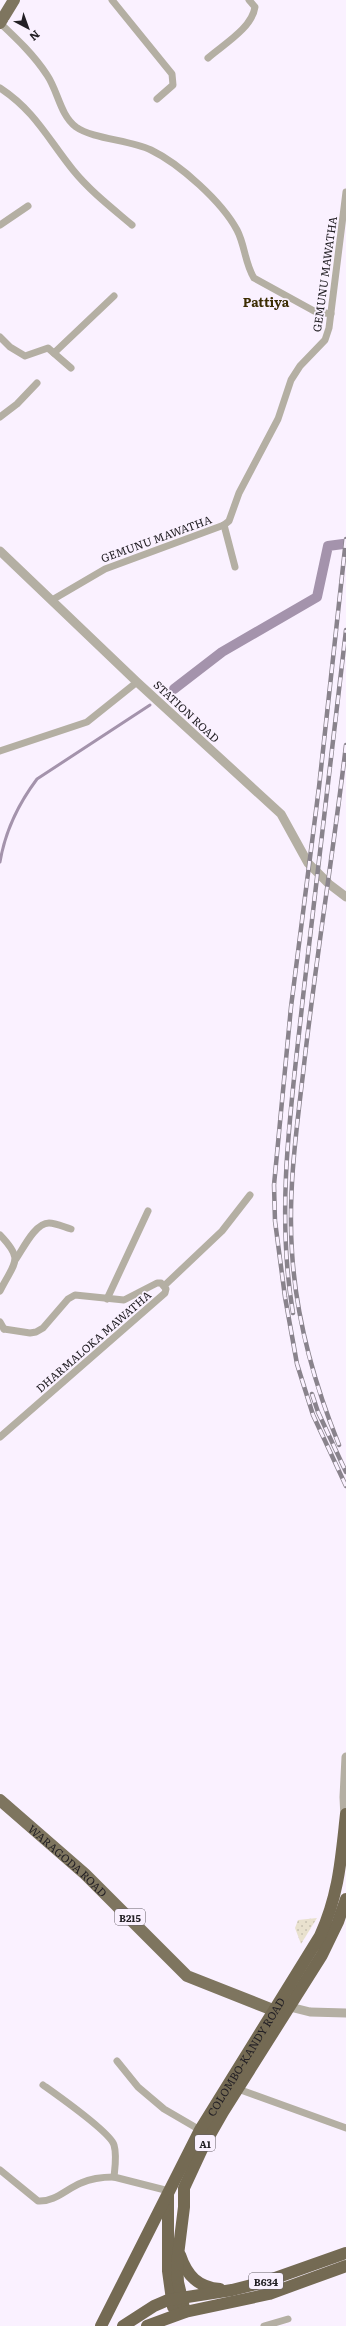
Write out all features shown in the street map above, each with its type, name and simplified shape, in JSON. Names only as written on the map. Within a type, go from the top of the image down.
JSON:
[{"type":"highway","name":"A1","points":[[346,1814],[346,1819]]},
{"type":"highway","name":"COLOMBO-KANDY ROAD","points":[[178,2298],[167,2246],[168,2193],[200,2130],[304,1964],[330,1912],[340,1873],[346,1819]]},
{"type":"highway","name":"COLOMBO-KANDY ROAD","points":[[179,2313],[178,2248],[184,2207],[184,2188],[203,2147],[329,1942],[346,1899]]},
{"type":"highway","points":[[274,2010],[290,2007]]},
{"type":"highway","points":[[101,2326],[168,2193]]},
{"type":"highway","points":[[178,2248],[188,2275],[201,2286],[232,2290]]},
{"type":"highway","name":"B634","points":[[178,2298],[232,2290],[264,2282],[346,2253]]},
{"type":"highway","name":"B634","points":[[179,2313],[269,2294],[346,2266]]},
{"type":"highway","points":[[123,2326],[154,2306],[178,2298]]},
{"type":"highway","points":[[146,2326],[179,2313]]},
{"type":"main road","points":[[0,23],[14,0]]},
{"type":"main road","name":"WARAGODA ROAD","points":[[0,1800],[85,1874],[187,1976],[274,2010]]},
{"type":"street","points":[[112,0],[172,74],[173,85],[157,99]]},
{"type":"street","points":[[208,58],[244,28],[254,16],[255,6],[249,0]]},
{"type":"street","points":[[0,23],[21,43],[46,74],[56,90],[65,115],[75,126],[83,131],[135,143],[152,150],[178,166],[227,214],[238,230],[254,278],[314,311],[331,314]]},
{"type":"street","points":[[0,88],[29,110],[72,169],[91,190],[132,225]]},
{"type":"street","name":"GEMUNU MAWATHA","points":[[52,600],[105,569],[224,525],[229,521],[239,493],[278,419],[291,380],[300,366],[325,340],[331,314],[346,192]]},
{"type":"street","points":[[0,225],[28,206]]},
{"type":"street","points":[[54,353],[114,296]]},
{"type":"street","points":[[0,337],[10,347],[26,356],[48,348],[71,368]]},
{"type":"street","points":[[0,417],[17,404],[37,383]]},
{"type":"street","points":[[224,525],[235,567]]},
{"type":"street","name":"STATION ROAD","points":[[0,551],[137,682],[281,814],[308,863],[329,884],[346,897]]},
{"type":"street","points":[[0,751],[87,722],[137,682]]},
{"type":"street","points":[[165,1285],[222,1231],[250,1195]]},
{"type":"street","points":[[107,1300],[148,1211]]},
{"type":"street","points":[[0,1291],[16,1259],[34,1233],[46,1224],[50,1223],[71,1228]]},
{"type":"street","points":[[0,1235],[14,1249],[16,1259]]},
{"type":"street","name":"DHARMALOKA MAWATHA","points":[[0,1437],[165,1293],[165,1285],[157,1283],[124,1300],[107,1300],[75,1295],[68,1299],[43,1328],[36,1332],[30,1334],[2,1332]]},
{"type":"street","points":[[0,1322],[2,1332]]},
{"type":"street","points":[[346,1757],[344,1797],[346,1819]]},
{"type":"street","points":[[290,2007],[310,2012],[346,2013]]},
{"type":"street","points":[[117,2061],[138,2087],[164,2108],[200,2130]]},
{"type":"street","points":[[43,2085],[68,2103],[114,2144],[114,2177]]},
{"type":"street","points":[[238,2089],[346,2128]]},
{"type":"street","points":[[0,2170],[38,2201],[52,2199],[80,2183],[97,2178],[114,2177],[168,2193]]},
{"type":"street","points":[[264,2326],[288,2319]]},
{"type":"shaded area","points":[[317,1918],[301,1944],[295,1928],[298,1920]]},
{"type":"waterway","points":[[174,689],[222,652],[317,597],[328,546],[343,544]]},
{"type":"waterway","points":[[164,695],[174,689]]},
{"type":"waterway","points":[[0,862],[9,829],[24,798],[37,779],[150,705]]},
{"type":"railway","points":[[346,539],[319,787],[291,1007],[274,1185],[275,1221],[285,1297],[297,1364],[313,1415],[346,1486]]},
{"type":"railway","points":[[293,1313],[285,1234],[285,1194],[290,1115],[346,630]]},
{"type":"railway","points":[[339,1445],[314,1374],[302,1326],[294,1277],[291,1207],[295,1140],[318,951],[346,745]]},
{"type":"railway","points":[[312,1394],[318,1412],[346,1472]]},
{"type":"district","name":"Pattiya","points":[[266,301]]}]
